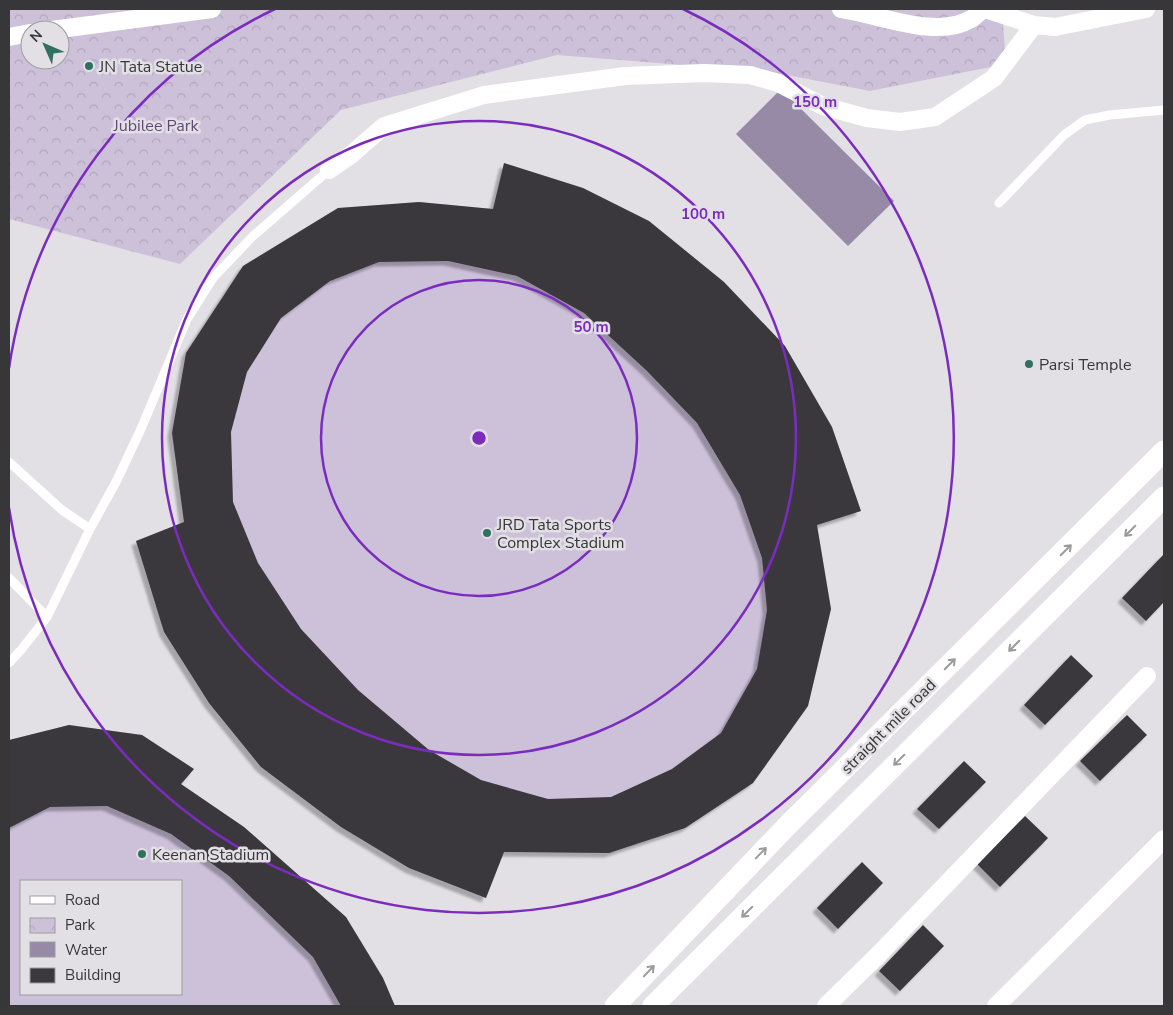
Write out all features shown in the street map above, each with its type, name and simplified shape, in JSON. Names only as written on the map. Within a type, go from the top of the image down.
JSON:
[{"type":"street","points":[[70,28],[212,9]]},
{"type":"street","points":[[841,9],[920,26],[948,27],[972,19],[984,9],[1034,25],[1055,28],[1146,9]]},
{"type":"street","points":[[329,170],[352,154],[384,126],[484,95],[625,76],[704,73],[750,75],[778,83],[823,106],[867,118],[900,122],[935,117],[994,78],[1034,25]]},
{"type":"street","name":"straight mile road","points":[[615,1006],[786,827],[1164,451]]},
{"type":"street","name":"straight mile road","points":[[653,1006],[1162,504]]},
{"type":"street","points":[[826,1006],[892,941],[1147,676]]},
{"type":"street","points":[[996,1006],[1164,839]]},
{"type":"lane","points":[[999,202],[1064,135],[1085,120],[1110,115],[1164,110]]},
{"type":"lane","points":[[9,663],[47,617],[141,429],[187,319],[213,278],[253,236],[329,170]]},
{"type":"lane","points":[[9,462],[62,510],[90,529]]},
{"type":"lane","points":[[9,578],[47,617]]},
{"type":"green space","name":"Jubilee Park","points":[[9,9],[1002,9],[1006,64],[870,91],[771,72],[557,55],[341,110],[180,264],[9,219]]},
{"type":"green space","name":"JRD Tata Sports Complex Stadium","points":[[504,163],[583,188],[649,221],[724,282],[785,346],[832,427],[861,511],[817,525],[831,609],[808,706],[753,783],[685,828],[609,853],[504,852],[486,898],[409,868],[341,827],[261,767],[209,703],[136,541],[184,522],[172,433],[186,353],[243,266],[338,208],[419,202],[493,209]]},
{"type":"green space","name":"Keenan Stadium","points":[[69,725],[142,735],[194,769],[181,785],[244,827],[346,917],[383,978],[395,1006],[9,1006],[9,740]]},
{"type":"water","points":[[781,89],[894,201],[848,246],[736,134]]},
{"type":"building","points":[[504,163],[583,188],[649,221],[724,282],[785,346],[832,427],[861,511],[817,525],[831,609],[808,706],[753,783],[685,828],[609,853],[504,852],[486,898],[409,868],[341,827],[261,767],[209,703],[164,632],[136,541],[184,522],[172,433],[186,353],[243,266],[338,208],[419,202],[493,209]],"holes":[[[448,261],[517,276],[584,313],[647,371],[697,423],[740,495],[762,558],[767,610],[757,669],[721,733],[672,769],[611,797],[548,799],[481,780],[429,750],[358,690],[301,629],[258,563],[233,502],[231,432],[247,372],[281,318],[330,281],[379,262]]]},
{"type":"building","points":[[1164,554],[1164,602],[1146,621],[1122,598]]},
{"type":"building","points":[[1071,655],[1093,676],[1045,725],[1024,705]]},
{"type":"building","points":[[1127,715],[1147,735],[1100,781],[1080,761]]},
{"type":"building","points":[[69,725],[142,735],[194,769],[181,784],[244,827],[346,917],[383,978],[395,1006],[341,1006],[313,957],[229,876],[171,834],[107,806],[50,807],[9,828],[9,740]]},
{"type":"building","points":[[964,761],[986,782],[939,829],[917,809]]},
{"type":"building","points":[[1025,816],[1048,838],[1000,887],[977,864]]},
{"type":"building","points":[[862,862],[883,883],[838,929],[817,908]]},
{"type":"building","points":[[923,925],[944,946],[900,991],[879,971]]},
{"type":"place","name":"JN Tata Statue","points":[[89,66]]},
{"type":"place","name":"Parsi Temple","points":[[1029,364]]},
{"type":"place","name":"JRD Tata Sports Complex Stadium","points":[[487,533]]},
{"type":"place","name":"Keenan Stadium","points":[[142,854]]}]
